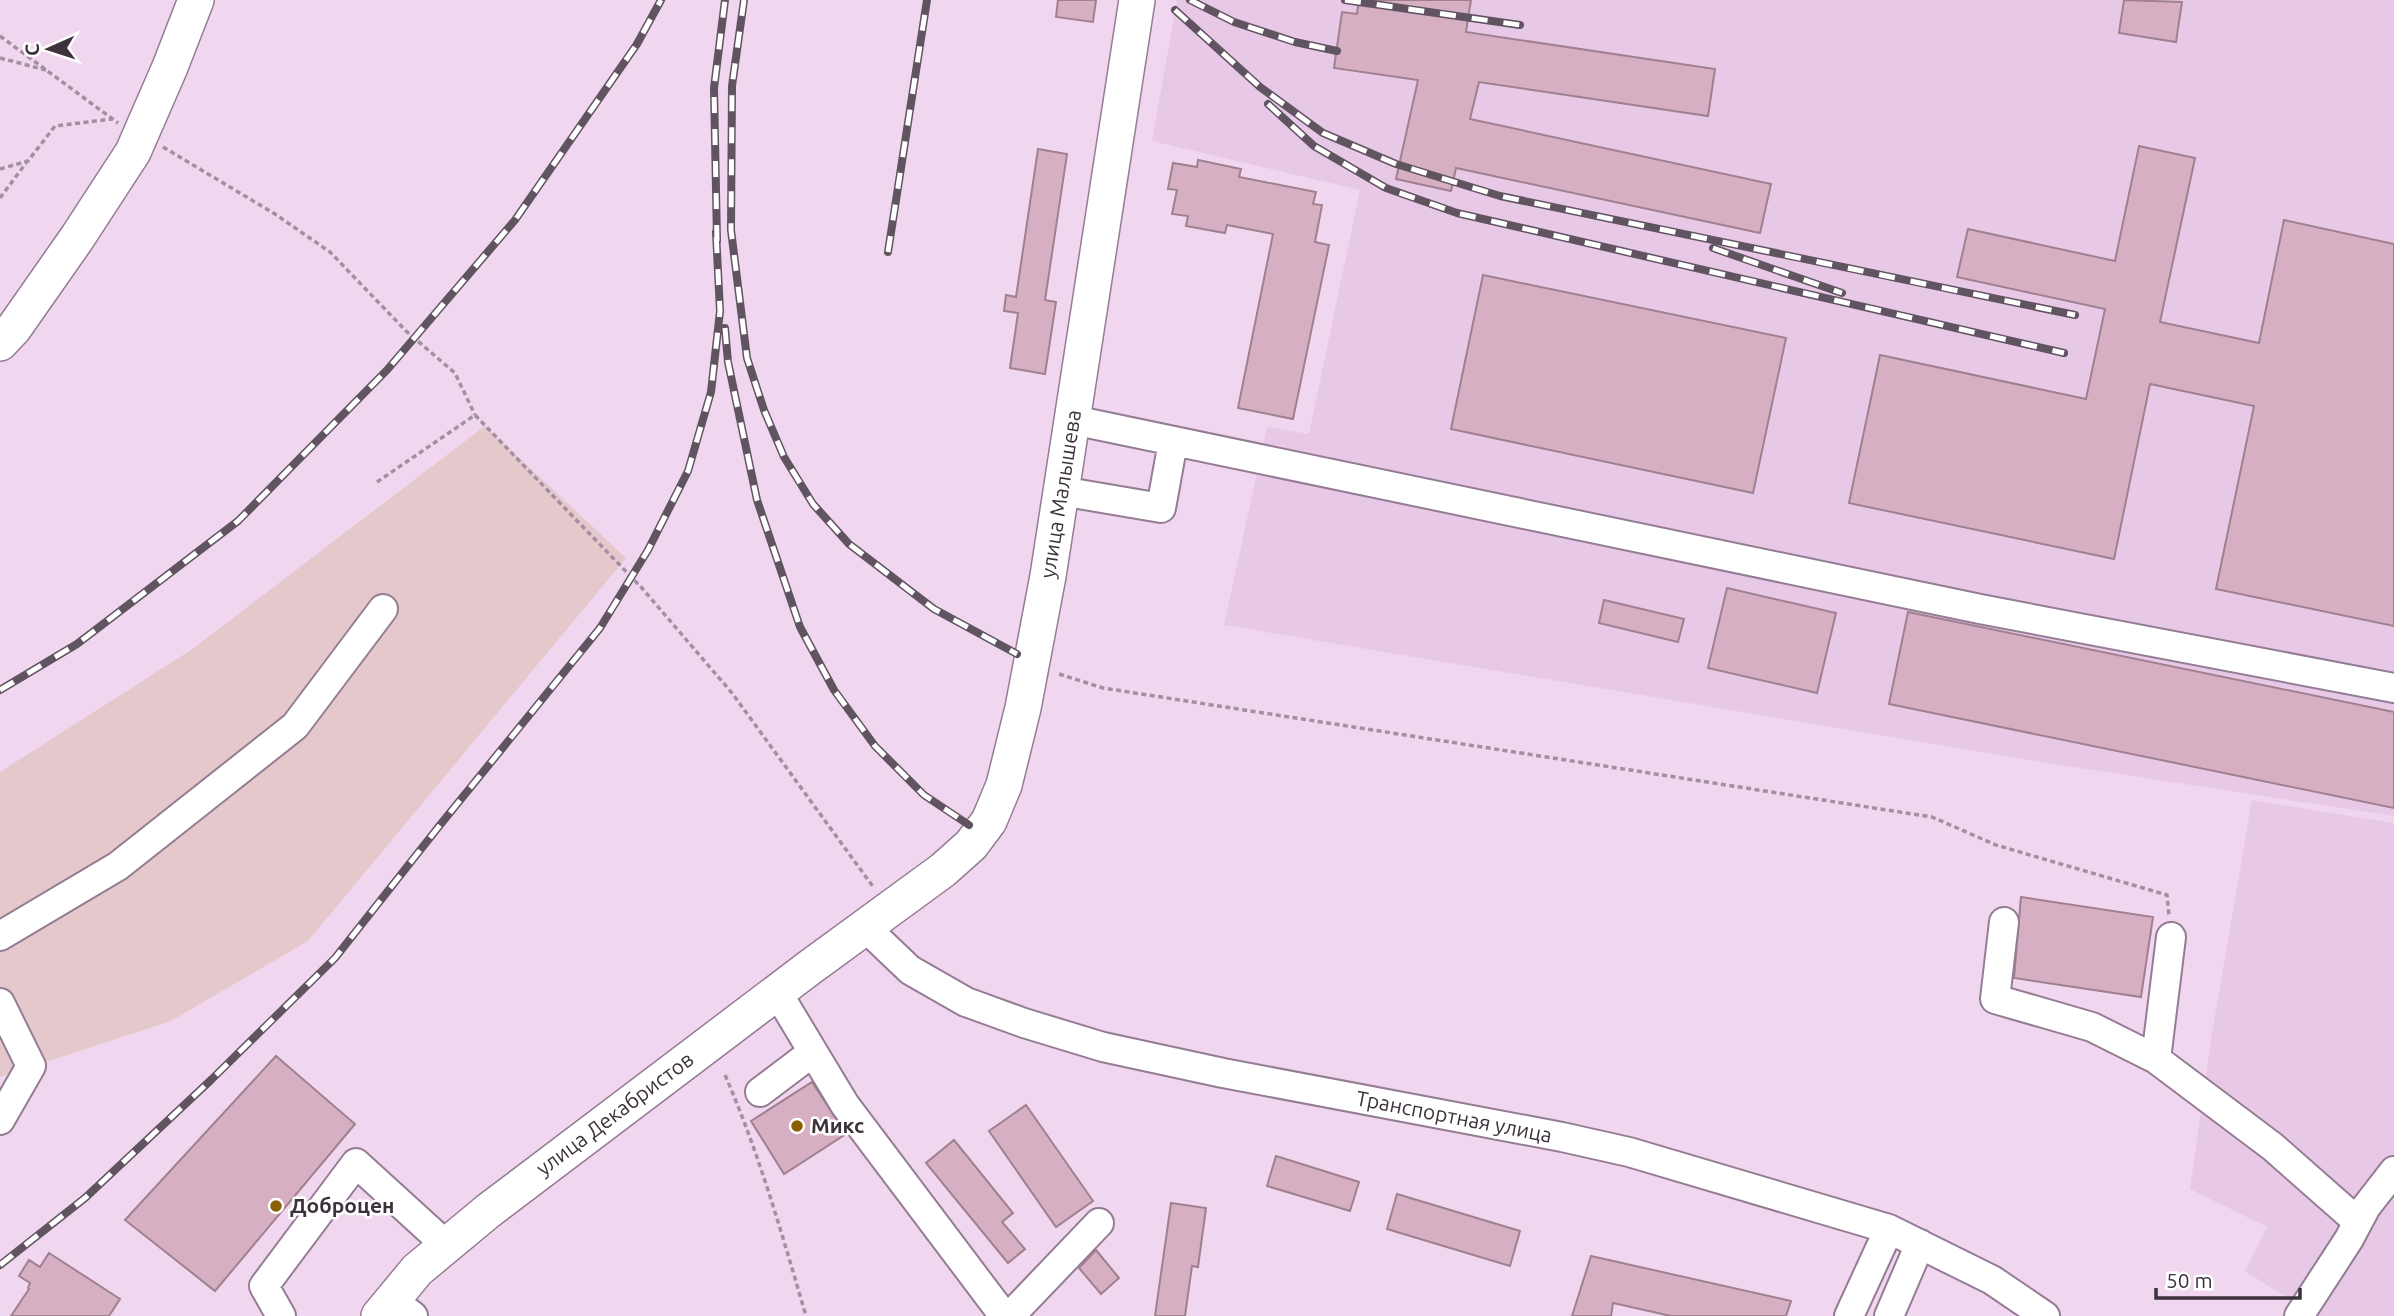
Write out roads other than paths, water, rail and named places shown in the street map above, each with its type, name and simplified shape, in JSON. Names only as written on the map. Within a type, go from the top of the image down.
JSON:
[{"type":"main road","points":[[0,343],[14,328],[78,238],[133,152],[131,129],[170,67],[196,0]]},
{"type":"main road","name":"улица Малышева","points":[[877,918],[943,870],[971,845],[989,821],[1004,785],[1023,708],[1048,576],[1137,0]]},
{"type":"main road","name":"улица Декабристов","points":[[394,1310],[417,1270],[488,1210],[877,918]]},
{"type":"street","points":[[1073,420],[1980,609],[2394,688]]},
{"type":"street","points":[[1061,491],[1161,508],[1173,442]]},
{"type":"street","points":[[0,936],[118,866],[295,726],[383,609]]},
{"type":"street","name":"Транспортная улица","points":[[877,918],[910,970],[966,1002],[1103,1047],[1629,1152],[1889,1229],[1992,1280],[2045,1316]]},
{"type":"street","points":[[2004,922],[1995,999],[2092,1027],[2156,1059],[2273,1147],[2358,1222]]},
{"type":"street","points":[[2156,1059],[2171,937]]},
{"type":"street","points":[[777,992],[845,1105],[1004,1316]]},
{"type":"street","points":[[0,1003],[32,1066],[0,1121]]},
{"type":"street","points":[[760,1091],[813,1052]]},
{"type":"street","points":[[281,1316],[264,1286],[356,1163],[446,1245]]},
{"type":"street","points":[[2299,1316],[2366,1207],[2394,1171]]},
{"type":"street","points":[[1010,1316],[1099,1223]]},
{"type":"street","points":[[1849,1316],[1889,1229]]},
{"type":"street","points":[[1889,1316],[1920,1244]]},
{"type":"railway","points":[[0,690],[77,644],[238,521],[387,370],[515,220],[637,44],[661,0]]},
{"type":"railway","points":[[717,241],[714,88],[725,0]]},
{"type":"railway","points":[[744,0],[732,86],[731,230],[747,358],[764,410],[784,457],[813,504],[849,544],[934,609],[1017,654]]},
{"type":"railway","points":[[888,252],[927,0]]},
{"type":"railway","points":[[1190,0],[1234,22],[1295,42],[1337,51]]},
{"type":"railway","points":[[1345,0],[1520,25]]},
{"type":"railway","points":[[1175,10],[1260,87],[1323,133],[1396,164],[1500,196],[2075,315]]},
{"type":"railway","points":[[1268,104],[1314,146],[1386,188],[1457,213],[2064,353]]},
{"type":"railway","points":[[0,1265],[85,1198],[212,1079],[335,958],[600,628],[648,550],[688,471],[711,392],[720,311],[716,232]]},
{"type":"railway","points":[[1713,248],[1842,293]]},
{"type":"railway","points":[[725,328],[728,362],[757,500],[800,627],[834,690],[875,746],[924,795],[969,825]]},
{"type":"place","name":"Микс","points":[[797,1126]]},
{"type":"place","name":"Доброцен","points":[[276,1206]]}]
